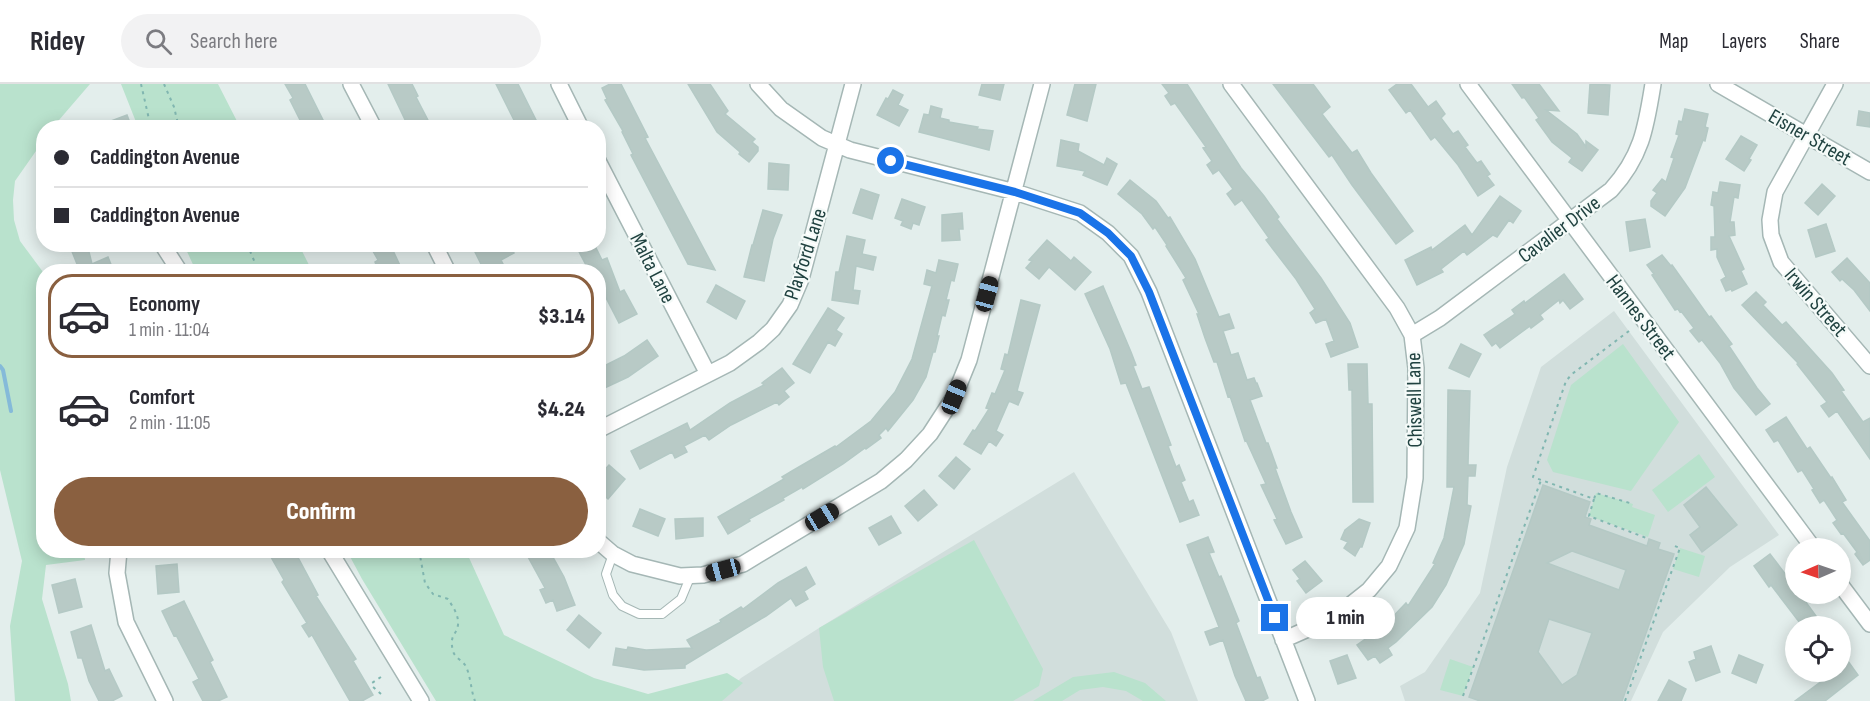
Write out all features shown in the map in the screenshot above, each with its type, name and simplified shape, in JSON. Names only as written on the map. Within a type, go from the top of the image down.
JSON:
[{"type":"street","points":[[351,84],[370,120]]},
{"type":"street","points":[[559,84],[577,120]]},
{"type":"street","points":[[758,84],[781,109],[822,138],[850,150],[1015,192],[1080,213],[1108,233],[1131,256],[1149,292],[1306,701]]},
{"type":"street","name":"Playford Lane","points":[[606,426],[730,363],[759,342],[790,305],[801,279],[853,84]]},
{"type":"street","points":[[606,548],[632,564],[680,576],[704,575],[743,564],[881,481],[906,460],[930,434],[954,397],[969,360],[1042,84]]},
{"type":"street","name":"Chiswell Lane","points":[[1231,84],[1397,308],[1412,335],[1416,368],[1415,478],[1407,528],[1389,566],[1369,590],[1335,617],[1283,640]]},
{"type":"street","name":"Hannes Street","points":[[1468,84],[1806,538]]},
{"type":"street","name":"Cavalier Drive","points":[[1412,335],[1440,318],[1571,222],[1623,178],[1638,152],[1646,128],[1653,84]]},
{"type":"street","name":"Eisner Street","points":[[1718,84],[1870,172]]},
{"type":"street","name":"Irwin Street","points":[[1835,84],[1775,192],[1770,220],[1771,235],[1781,262],[1870,366]]},
{"type":"street","name":"Malta Lane","points":[[606,176],[708,374]]},
{"type":"street","points":[[118,558],[117,573],[126,622],[165,701]]},
{"type":"street","points":[[334,558],[421,701]]},
{"type":"street","points":[[1851,599],[1870,624]]},
{"type":"lane","points":[[614,554],[606,574],[613,595],[622,606],[639,614],[662,614],[681,600],[690,575]]},
{"type":"path","points":[[141,84],[149,120]]},
{"type":"path","points":[[164,84],[177,120]]},
{"type":"path","points":[[1594,499],[1533,477],[1566,381],[1629,331]]},
{"type":"path","points":[[1463,696],[1541,480]]},
{"type":"path","points":[[1633,504],[1596,493],[1589,516],[1649,539]]},
{"type":"path","points":[[1625,701],[1680,548],[1672,545]]},
{"type":"path","points":[[420,558],[424,583],[433,594],[448,599],[456,612],[458,626],[452,637],[453,649],[455,656],[461,659],[467,668],[475,701]]},
{"type":"path","points":[[381,694],[372,683],[384,675]]},
{"type":"shaded area","points":[[1614,311],[1779,535],[1730,567],[1663,632],[1631,701],[1405,701],[1400,686],[1425,672],[1480,593],[1507,467],[1541,367]]},
{"type":"shaded area","points":[[1074,472],[1171,632],[1198,701],[718,701],[741,678]]},
{"type":"green space","points":[[0,84],[90,84],[59,120],[36,120],[36,151],[15,181],[13,200],[14,220],[20,241],[37,264],[36,558],[85,558],[85,560],[46,565],[42,599],[71,701],[15,701],[10,626],[22,561],[0,470]]},
{"type":"green space","points":[[121,84],[218,84],[236,120],[135,120]]},
{"type":"green space","points":[[187,252],[302,252],[308,264],[193,264]]},
{"type":"green space","points":[[1623,344],[1679,422],[1631,491],[1553,472],[1547,460],[1571,385]]},
{"type":"green space","points":[[1699,454],[1715,477],[1668,512],[1652,490]]},
{"type":"green space","points":[[1596,493],[1633,504],[1632,507],[1655,515],[1648,537],[1589,516]]},
{"type":"green space","points":[[974,540],[1043,669],[1039,686],[1013,701],[834,701],[823,667],[819,628]]},
{"type":"green space","points":[[1680,548],[1705,556],[1699,577],[1673,569]]},
{"type":"green space","points":[[351,558],[469,558],[504,635],[594,678],[648,694],[727,673],[743,683],[722,701],[436,701]]},
{"type":"green space","points":[[1450,659],[1473,667],[1463,696],[1440,690]]},
{"type":"green space","points":[[1114,672],[1145,683],[1166,701],[1143,701],[1126,691],[1103,687],[1080,690],[1062,701],[1033,701],[1073,677]]},
{"type":"building","points":[[285,84],[305,84],[323,120],[300,120],[290,100],[293,98]]},
{"type":"building","points":[[388,84],[412,84],[428,120],[405,120]]},
{"type":"building","points":[[496,84],[518,84],[536,120],[514,120]]},
{"type":"building","points":[[610,84],[621,84],[648,137],[645,138],[715,270],[688,264],[631,155],[633,154],[623,131],[605,100],[607,99],[602,88]]},
{"type":"building","points":[[688,84],[710,84],[728,111],[725,114],[755,139],[752,142],[758,147],[758,151],[749,162],[717,132]]},
{"type":"building","points":[[982,84],[1004,84],[1000,100],[979,95]]},
{"type":"building","points":[[1075,84],[1096,84],[1087,121],[1067,115]]},
{"type":"building","points":[[1162,84],[1187,84],[1241,168],[1264,196],[1279,217],[1277,219],[1321,278],[1350,323],[1358,347],[1331,357],[1326,344],[1334,341],[1326,319],[1316,323],[1310,313],[1315,309],[1296,279],[1266,240],[1269,238],[1242,200],[1235,205],[1227,194],[1233,189],[1219,170],[1213,174],[1207,165],[1212,161],[1203,148],[1206,147],[1175,103],[1171,105],[1165,96],[1169,93]]},
{"type":"building","points":[[1273,84],[1313,84],[1330,107],[1322,114],[1352,153],[1357,150],[1413,231],[1396,244],[1332,155],[1329,157]]},
{"type":"building","points":[[1397,84],[1411,84],[1428,107],[1436,101],[1445,114],[1441,118],[1453,134],[1458,131],[1468,145],[1465,147],[1477,163],[1481,161],[1490,174],[1487,176],[1494,185],[1478,196],[1458,165],[1435,137],[1431,140],[1410,110],[1406,113],[1389,90]]},
{"type":"building","points":[[1512,84],[1539,84],[1559,111],[1546,110],[1577,134],[1586,147],[1586,141],[1598,150],[1582,171],[1569,162],[1572,158],[1552,142],[1536,120],[1539,118]]},
{"type":"building","points":[[1590,84],[1610,85],[1608,115],[1588,113]]},
{"type":"building","points":[[893,90],[903,95],[898,105],[908,110],[899,126],[877,115]]},
{"type":"building","points":[[931,106],[942,109],[940,118],[949,120],[949,122],[993,131],[989,150],[919,132],[924,114],[929,115]]},
{"type":"building","points":[[1685,109],[1708,114],[1705,127],[1708,128],[1705,141],[1703,140],[1685,188],[1665,216],[1651,206],[1651,201],[1657,193],[1653,190],[1662,179],[1666,182],[1674,158],[1671,157],[1679,135],[1676,134],[1679,121],[1682,122]]},
{"type":"building","points":[[1859,111],[1870,113],[1870,127],[1857,125]]},
{"type":"building","points":[[127,115],[129,120],[114,120]]},
{"type":"building","points":[[1741,136],[1757,145],[1744,171],[1726,159]]},
{"type":"building","points":[[1061,140],[1079,144],[1078,151],[1104,165],[1107,158],[1117,164],[1107,185],[1083,175],[1085,171],[1057,166]]},
{"type":"building","points":[[769,163],[789,165],[788,190],[768,189]]},
{"type":"building","points":[[1130,180],[1156,201],[1168,218],[1170,217],[1195,259],[1219,317],[1229,314],[1234,328],[1223,331],[1231,355],[1238,353],[1247,380],[1254,378],[1262,396],[1250,400],[1302,537],[1286,544],[1274,520],[1277,519],[1261,485],[1266,484],[1245,441],[1217,362],[1214,362],[1197,314],[1199,314],[1183,280],[1186,278],[1155,227],[1153,229],[1142,214],[1118,194]]},
{"type":"building","points":[[1720,182],[1740,185],[1738,198],[1734,197],[1730,222],[1734,222],[1735,235],[1729,236],[1744,269],[1741,271],[1747,284],[1732,291],[1731,289],[1726,291],[1721,280],[1726,277],[1717,257],[1717,249],[1711,250],[1711,237],[1715,237],[1714,206],[1711,205],[1713,192],[1718,193]]},
{"type":"building","points":[[1822,184],[1835,196],[1818,215],[1805,203]]},
{"type":"building","points":[[861,189],[879,195],[872,219],[853,213]]},
{"type":"building","points":[[1500,196],[1521,211],[1513,223],[1509,220],[1497,237],[1493,235],[1467,255],[1464,251],[1441,269],[1443,272],[1417,285],[1405,260],[1431,247],[1432,250],[1465,225],[1472,235]]},
{"type":"building","points":[[902,199],[925,207],[919,225],[913,223],[911,229],[901,225],[903,221],[895,218]]},
{"type":"building","points":[[763,210],[782,215],[773,239],[764,281],[744,277]]},
{"type":"building","points":[[962,213],[963,229],[959,229],[960,240],[942,241],[942,215]]},
{"type":"building","points":[[1645,219],[1650,247],[1630,251],[1626,222]]},
{"type":"building","points":[[1826,224],[1835,251],[1816,257],[1808,230]]},
{"type":"building","points":[[847,236],[865,240],[862,254],[876,257],[873,270],[856,266],[853,290],[860,291],[858,304],[832,300],[836,272],[839,272]]},
{"type":"building","points":[[1047,240],[1071,261],[1074,257],[1091,272],[1075,290],[1049,267],[1039,279],[1026,268],[1032,261],[1029,260]]},
{"type":"building","points":[[72,252],[89,252],[92,264],[77,264]]},
{"type":"building","points":[[374,252],[394,252],[399,264],[376,264],[378,260]]},
{"type":"building","points":[[475,252],[514,253],[501,260],[503,264],[481,264]]},
{"type":"building","points":[[579,252],[598,252],[602,260],[607,258],[620,292],[624,290],[637,314],[619,323],[606,298],[606,264],[585,264]]},
{"type":"building","points":[[1662,255],[1732,344],[1729,346],[1770,404],[1756,415],[1734,388],[1720,363],[1702,340],[1699,342],[1690,331],[1694,328],[1681,311],[1675,310],[1652,275],[1654,274],[1647,265]]},
{"type":"building","points":[[108,257],[111,264],[92,264]]},
{"type":"building","points":[[1847,258],[1870,283],[1870,311],[1854,290],[1842,279],[1840,281],[1832,272]]},
{"type":"building","points":[[939,260],[958,264],[954,281],[951,280],[946,300],[949,300],[945,316],[942,315],[935,352],[933,352],[926,377],[913,400],[888,431],[886,428],[879,435],[881,438],[866,449],[803,489],[802,487],[783,498],[784,500],[749,519],[750,521],[728,534],[718,517],[784,479],[782,477],[792,471],[836,447],[871,421],[895,392],[912,359],[932,286],[924,284],[927,270],[936,273]]},
{"type":"building","points":[[1564,274],[1583,299],[1570,309],[1563,300],[1560,303],[1559,300],[1540,315],[1543,319],[1531,328],[1530,326],[1500,348],[1496,343],[1492,346],[1484,335],[1515,314],[1512,310]]},
{"type":"building","points":[[716,285],[745,301],[736,319],[707,302]]},
{"type":"building","points":[[1103,286],[1136,365],[1133,366],[1142,389],[1149,387],[1171,445],[1168,446],[1176,467],[1179,465],[1185,480],[1181,482],[1189,502],[1193,500],[1199,515],[1180,522],[1126,383],[1121,384],[1110,349],[1085,294]]},
{"type":"building","points":[[1756,292],[1766,302],[1763,305],[1782,325],[1786,322],[1832,373],[1844,390],[1841,391],[1863,422],[1870,418],[1870,459],[1837,411],[1829,417],[1821,406],[1827,402],[1798,363],[1742,305]]},
{"type":"building","points":[[1021,300],[1040,305],[1017,391],[1023,393],[1018,405],[1009,401],[996,431],[1003,435],[996,446],[989,441],[981,454],[964,444],[989,409],[986,408],[992,393],[995,394],[1005,370],[1001,369],[1005,354],[1008,355]]},
{"type":"building","points":[[828,308],[844,318],[836,330],[842,334],[835,346],[828,342],[810,373],[793,364]]},
{"type":"building","points":[[647,340],[658,356],[628,377],[606,387],[606,365]]},
{"type":"building","points":[[1461,344],[1481,354],[1469,377],[1449,368]]},
{"type":"building","points":[[1348,364],[1367,364],[1368,404],[1372,404],[1373,502],[1353,502],[1352,390],[1349,390]]},
{"type":"building","points":[[782,368],[794,383],[784,391],[789,397],[779,405],[777,402],[731,425],[709,440],[705,435],[684,446],[687,452],[675,458],[672,452],[640,469],[631,451],[687,423],[690,430],[730,403],[764,385],[762,383]]},
{"type":"building","points":[[1448,390],[1470,391],[1468,465],[1476,465],[1475,476],[1468,476],[1467,505],[1471,506],[1464,544],[1446,585],[1432,607],[1388,648],[1392,655],[1380,663],[1375,656],[1368,660],[1357,645],[1384,626],[1406,603],[1408,606],[1435,564],[1433,563],[1444,538],[1454,487],[1447,487]]},
{"type":"building","points":[[1786,417],[1807,449],[1810,447],[1846,500],[1842,502],[1870,541],[1870,560],[1863,565],[1855,554],[1857,552],[1851,544],[1851,538],[1841,534],[1833,523],[1837,520],[1824,500],[1820,503],[1802,470],[1798,472],[1778,440],[1774,442],[1766,430]]},
{"type":"building","points":[[956,457],[970,469],[954,489],[939,476]]},
{"type":"building","points":[[609,465],[625,479],[608,499],[606,497],[606,468]]},
{"type":"building","points":[[1543,485],[1590,502],[1585,517],[1591,519],[1589,525],[1647,546],[1649,539],[1660,543],[1658,549],[1674,554],[1622,701],[1480,701],[1469,697]],"holes":[[[1572,551],[1626,570],[1619,590],[1547,563]],[[1549,619],[1592,633],[1577,675],[1562,685],[1538,652]]]},
{"type":"building","points":[[1706,487],[1737,525],[1702,552],[1690,535],[1700,527],[1684,505]]},
{"type":"building","points":[[924,490],[937,505],[918,521],[905,506]]},
{"type":"building","points":[[640,509],[665,519],[658,536],[633,526]]},
{"type":"building","points":[[891,516],[901,533],[879,545],[869,528]]},
{"type":"building","points":[[703,518],[703,536],[676,539],[675,519]]},
{"type":"building","points":[[1359,519],[1370,523],[1362,547],[1355,556],[1344,548],[1348,542],[1341,539],[1345,530]]},
{"type":"building","points":[[1208,537],[1214,552],[1209,553],[1239,621],[1236,623],[1257,678],[1260,677],[1268,698],[1262,701],[1246,701],[1223,640],[1210,645],[1205,632],[1219,627],[1187,545]]},
{"type":"building","points":[[1770,554],[1785,574],[1785,603],[1771,585],[1769,587],[1754,566]]},
{"type":"building","points":[[272,558],[298,558],[318,595],[316,596],[356,659],[353,661],[373,695],[362,701],[350,701],[312,635],[309,637],[302,626],[307,623],[282,582],[284,580]]},
{"type":"building","points":[[529,558],[553,558],[575,605],[557,611],[553,600],[546,603],[540,590],[545,588]]},
{"type":"building","points":[[1305,561],[1322,581],[1306,593],[1297,581],[1300,579],[1293,570]]},
{"type":"building","points":[[177,564],[179,592],[158,594],[156,566]]},
{"type":"building","points":[[806,567],[815,584],[804,591],[808,599],[796,606],[791,598],[766,616],[685,665],[685,668],[644,670],[613,665],[616,648],[646,650],[692,648],[687,640],[721,622],[720,620],[741,607],[743,609],[778,583]]},
{"type":"building","points":[[75,579],[82,607],[59,613],[52,585]]},
{"type":"building","points":[[184,601],[213,660],[210,662],[227,697],[218,701],[203,701],[193,682],[199,679],[162,611]]},
{"type":"building","points":[[1785,604],[1807,604],[1816,616],[1795,616]]},
{"type":"building","points":[[579,615],[601,633],[589,648],[567,630]]},
{"type":"building","points":[[91,625],[105,671],[109,669],[122,696],[112,701],[99,701],[89,681],[82,658],[78,658],[71,632]]},
{"type":"building","points":[[1711,646],[1720,672],[1696,681],[1689,662],[1696,659],[1694,652]]},
{"type":"building","points":[[1347,655],[1356,678],[1338,684],[1330,661]]},
{"type":"building","points":[[1739,655],[1763,665],[1756,683],[1732,673]]},
{"type":"building","points":[[1851,665],[1858,675],[1851,681]]},
{"type":"building","points":[[1669,680],[1686,689],[1681,701],[1658,701]]},
{"type":"building","points":[[1821,682],[1849,682],[1825,701],[1795,701]]},
{"type":"waterway","points":[[0,366],[3,370],[11,411]]},
{"type":"route","points":[[891,161],[1015,192],[1080,213],[1108,233],[1131,256],[1149,292],[1275,618]]}]
